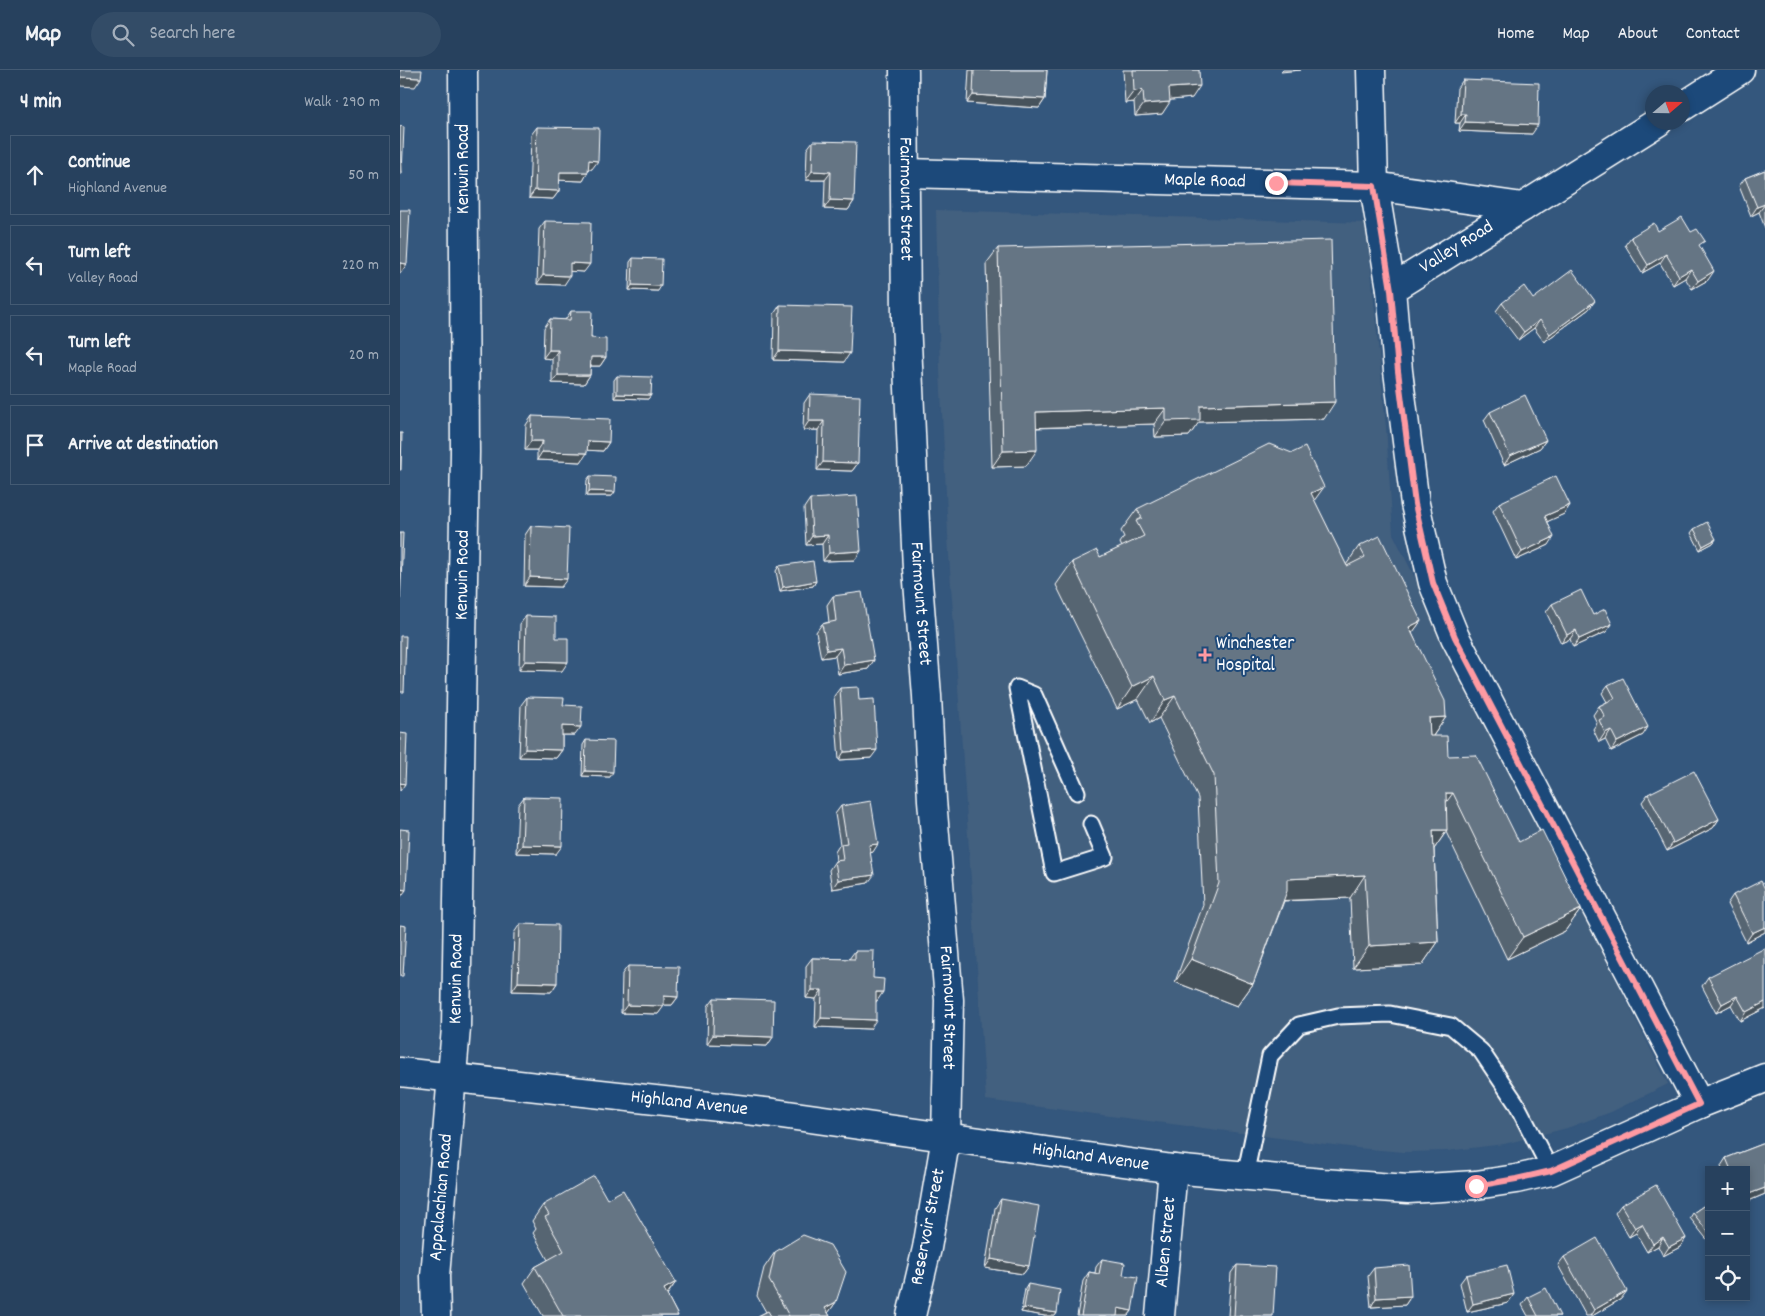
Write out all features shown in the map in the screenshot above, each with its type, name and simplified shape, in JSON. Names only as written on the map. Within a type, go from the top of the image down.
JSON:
[{"type":"street","name":"Kenwin Road","points":[[451,1078],[456,1028],[465,452],[463,70]]},
{"type":"street","name":"Fairmount Street","points":[[904,70],[906,320],[916,560],[948,1000],[946,1137]]},
{"type":"street","points":[[1371,70],[1374,186],[1391,290],[1398,371],[1415,504],[1433,583],[1455,637],[1699,1104]]},
{"type":"street","points":[[1690,102],[1740,70]]},
{"type":"street","points":[[1523,207],[1645,130]]},
{"type":"street","name":"Maple Road","points":[[906,173],[1374,186],[1523,207]]},
{"type":"street","name":"Valley Road","points":[[1391,290],[1523,207]]},
{"type":"street","name":"Highland Avenue","points":[[400,1072],[774,1113],[1173,1169],[1408,1189],[1476,1186],[1551,1171],[1699,1104],[1765,1078]]},
{"type":"street","name":"Appalachian Road","points":[[436,1316],[434,1276],[451,1078]]},
{"type":"street","name":"Reservoir Street","points":[[911,1316],[927,1248],[946,1137]]},
{"type":"street","name":"Alben Street","points":[[1160,1316],[1173,1169]]},
{"type":"lane","points":[[1077,792],[1034,695],[1018,688],[1054,874],[1105,857],[1091,824]]},
{"type":"lane","points":[[1245,1176],[1270,1056],[1299,1025],[1338,1016],[1390,1014],[1451,1026],[1481,1051],[1516,1103],[1551,1171]]},
{"type":"shaded area","name":"Winchester Hospital","points":[[936,210],[1365,223],[1386,428],[1393,534],[1668,1084],[1611,1112],[1567,1128],[1504,1144],[1447,1151],[1404,1152],[1357,1148],[986,1100],[949,554],[940,370]]},
{"type":"building","points":[[400,70],[422,70],[421,78],[400,77]]},
{"type":"building","points":[[974,70],[1047,70],[1045,99],[973,95]]},
{"type":"building","points":[[1133,70],[1199,70],[1200,86],[1169,88],[1170,102],[1144,104],[1143,90],[1134,91]]},
{"type":"building","points":[[1463,80],[1539,83],[1538,125],[1465,122],[1466,114],[1461,114]]},
{"type":"building","points":[[400,126],[404,127],[402,174],[400,174]]},
{"type":"building","points":[[537,127],[599,128],[598,161],[589,160],[588,172],[560,172],[559,191],[535,190]]},
{"type":"building","points":[[813,141],[856,142],[854,201],[830,200],[831,172],[812,171]]},
{"type":"building","points":[[1765,170],[1765,204],[1757,207],[1745,178]]},
{"type":"building","points":[[400,210],[410,210],[407,264],[400,263]]},
{"type":"building","points":[[1682,217],[1691,232],[1697,229],[1705,241],[1699,245],[1714,271],[1698,281],[1691,269],[1679,276],[1666,254],[1648,265],[1631,237],[1654,223],[1658,231]]},
{"type":"building","points":[[545,221],[591,222],[590,264],[570,263],[570,276],[543,275]]},
{"type":"building","points":[[1331,240],[1335,402],[1200,406],[1200,420],[1166,421],[1166,408],[1036,412],[1037,450],[1003,451],[998,248]]},
{"type":"building","points":[[633,258],[662,259],[661,286],[632,285]]},
{"type":"building","points":[[1572,270],[1595,301],[1550,334],[1540,320],[1524,332],[1502,303],[1524,286],[1533,299]]},
{"type":"building","points":[[780,305],[852,307],[850,353],[779,351]]},
{"type":"building","points":[[571,311],[592,311],[591,338],[606,339],[606,357],[591,357],[590,375],[558,375],[558,350],[549,350],[550,319],[570,320]]},
{"type":"building","points":[[617,376],[652,377],[651,395],[617,394]]},
{"type":"building","points":[[810,394],[860,396],[858,463],[823,462],[824,421],[809,421]]},
{"type":"building","points":[[1525,395],[1546,440],[1510,456],[1490,412]]},
{"type":"building","points":[[532,416],[610,419],[609,442],[588,441],[587,453],[542,452],[543,441],[531,441]]},
{"type":"building","points":[[400,433],[402,433],[401,470],[400,470]]},
{"type":"building","points":[[1269,444],[1292,453],[1305,447],[1324,487],[1311,493],[1347,566],[1365,557],[1359,546],[1380,536],[1421,621],[1409,627],[1445,701],[1446,717],[1429,718],[1430,736],[1447,736],[1448,756],[1476,755],[1519,842],[1542,830],[1581,909],[1523,937],[1453,793],[1446,793],[1447,830],[1433,830],[1438,942],[1369,946],[1365,875],[1287,879],[1287,891],[1253,984],[1191,959],[1219,883],[1214,775],[1175,696],[1165,700],[1154,676],[1132,687],[1072,562],[1097,550],[1100,557],[1144,536],[1136,521],[1142,518],[1137,509]]},
{"type":"building","points":[[590,476],[616,477],[615,492],[589,491]]},
{"type":"building","points":[[1556,476],[1570,505],[1545,516],[1554,537],[1522,552],[1499,503]]},
{"type":"building","points":[[857,496],[861,551],[829,553],[828,535],[812,536],[810,499]]},
{"type":"building","points":[[1707,522],[1716,539],[1703,546],[1694,529]]},
{"type":"building","points":[[531,526],[569,528],[567,579],[530,577]]},
{"type":"building","points":[[400,533],[403,533],[400,605]]},
{"type":"building","points":[[813,561],[816,581],[783,587],[779,566]]},
{"type":"building","points":[[1581,590],[1593,615],[1605,609],[1612,624],[1579,639],[1576,630],[1567,635],[1552,604]]},
{"type":"building","points":[[862,592],[874,660],[844,665],[841,648],[827,650],[822,624],[836,621],[833,596]]},
{"type":"building","points":[[526,616],[556,617],[556,638],[568,638],[568,662],[525,661]]},
{"type":"building","points":[[400,636],[406,636],[404,692],[400,692]]},
{"type":"building","points":[[1623,678],[1648,727],[1617,742],[1611,730],[1605,733],[1599,720],[1605,717],[1599,706],[1615,698],[1608,685]]},
{"type":"building","points":[[858,687],[859,700],[874,699],[877,750],[844,752],[840,688]]},
{"type":"building","points":[[527,697],[564,698],[563,705],[582,706],[581,727],[562,726],[562,750],[525,749]]},
{"type":"building","points":[[400,733],[407,734],[405,784],[400,783]]},
{"type":"building","points":[[586,740],[614,741],[613,772],[585,771]]},
{"type":"building","points":[[1694,771],[1719,819],[1673,843],[1648,794]]},
{"type":"building","points":[[524,797],[563,798],[562,846],[522,845]]},
{"type":"building","points":[[871,801],[878,844],[869,845],[874,875],[838,880],[835,861],[843,860],[841,844],[847,843],[841,806]]},
{"type":"building","points":[[400,829],[409,830],[406,890],[400,889]]},
{"type":"building","points":[[1761,881],[1765,889],[1765,927],[1752,933],[1733,895]]},
{"type":"building","points":[[520,924],[558,925],[557,983],[518,982]]},
{"type":"building","points":[[400,925],[406,926],[403,976],[400,976]]},
{"type":"building","points":[[1765,948],[1765,1002],[1746,1012],[1737,996],[1722,1004],[1708,977]]},
{"type":"building","points":[[855,951],[874,951],[873,978],[884,979],[883,992],[876,992],[876,1020],[821,1018],[822,990],[812,990],[812,958],[855,959]]},
{"type":"building","points":[[628,966],[679,967],[678,997],[664,996],[664,1006],[627,1005]]},
{"type":"building","points":[[714,998],[774,1000],[773,1037],[713,1035]]},
{"type":"building","points":[[1765,1143],[1765,1188],[1750,1194],[1750,1166],[1729,1166],[1726,1158]]},
{"type":"building","points":[[594,1176],[607,1199],[623,1190],[676,1282],[664,1289],[678,1316],[563,1316],[535,1267],[564,1251],[545,1217],[549,1215],[543,1205]]},
{"type":"building","points":[[1656,1185],[1686,1238],[1669,1247],[1663,1237],[1653,1244],[1642,1224],[1635,1228],[1621,1205]]},
{"type":"building","points":[[1001,1199],[1039,1206],[1029,1266],[991,1259]]},
{"type":"building","points":[[1705,1205],[1705,1228],[1693,1213]]},
{"type":"building","points":[[803,1235],[830,1245],[846,1272],[836,1302],[825,1308],[830,1316],[789,1316],[769,1280],[775,1252]]},
{"type":"building","points":[[1597,1238],[1627,1291],[1594,1310],[1564,1257]]},
{"type":"building","points":[[1102,1259],[1125,1263],[1123,1275],[1138,1277],[1132,1311],[1118,1308],[1117,1316],[1081,1316],[1089,1272],[1099,1274]]},
{"type":"building","points":[[1237,1265],[1276,1267],[1273,1316],[1234,1316]]},
{"type":"building","points":[[1409,1265],[1411,1296],[1376,1298],[1374,1268]]},
{"type":"building","points":[[1507,1265],[1514,1294],[1473,1304],[1466,1275]]},
{"type":"building","points":[[1028,1284],[1060,1290],[1057,1313],[1024,1308]]},
{"type":"building","points":[[1546,1288],[1560,1316],[1538,1316],[1528,1297]]},
{"type":"building","points":[[768,1311],[771,1316],[758,1316]]},
{"type":"place","name":"Winchester Hospital","points":[[1205,655]]},
{"type":"route","points":[[1276,183],[1374,186],[1391,290],[1398,371],[1415,504],[1433,583],[1455,637],[1699,1104],[1551,1171],[1476,1186]]}]
